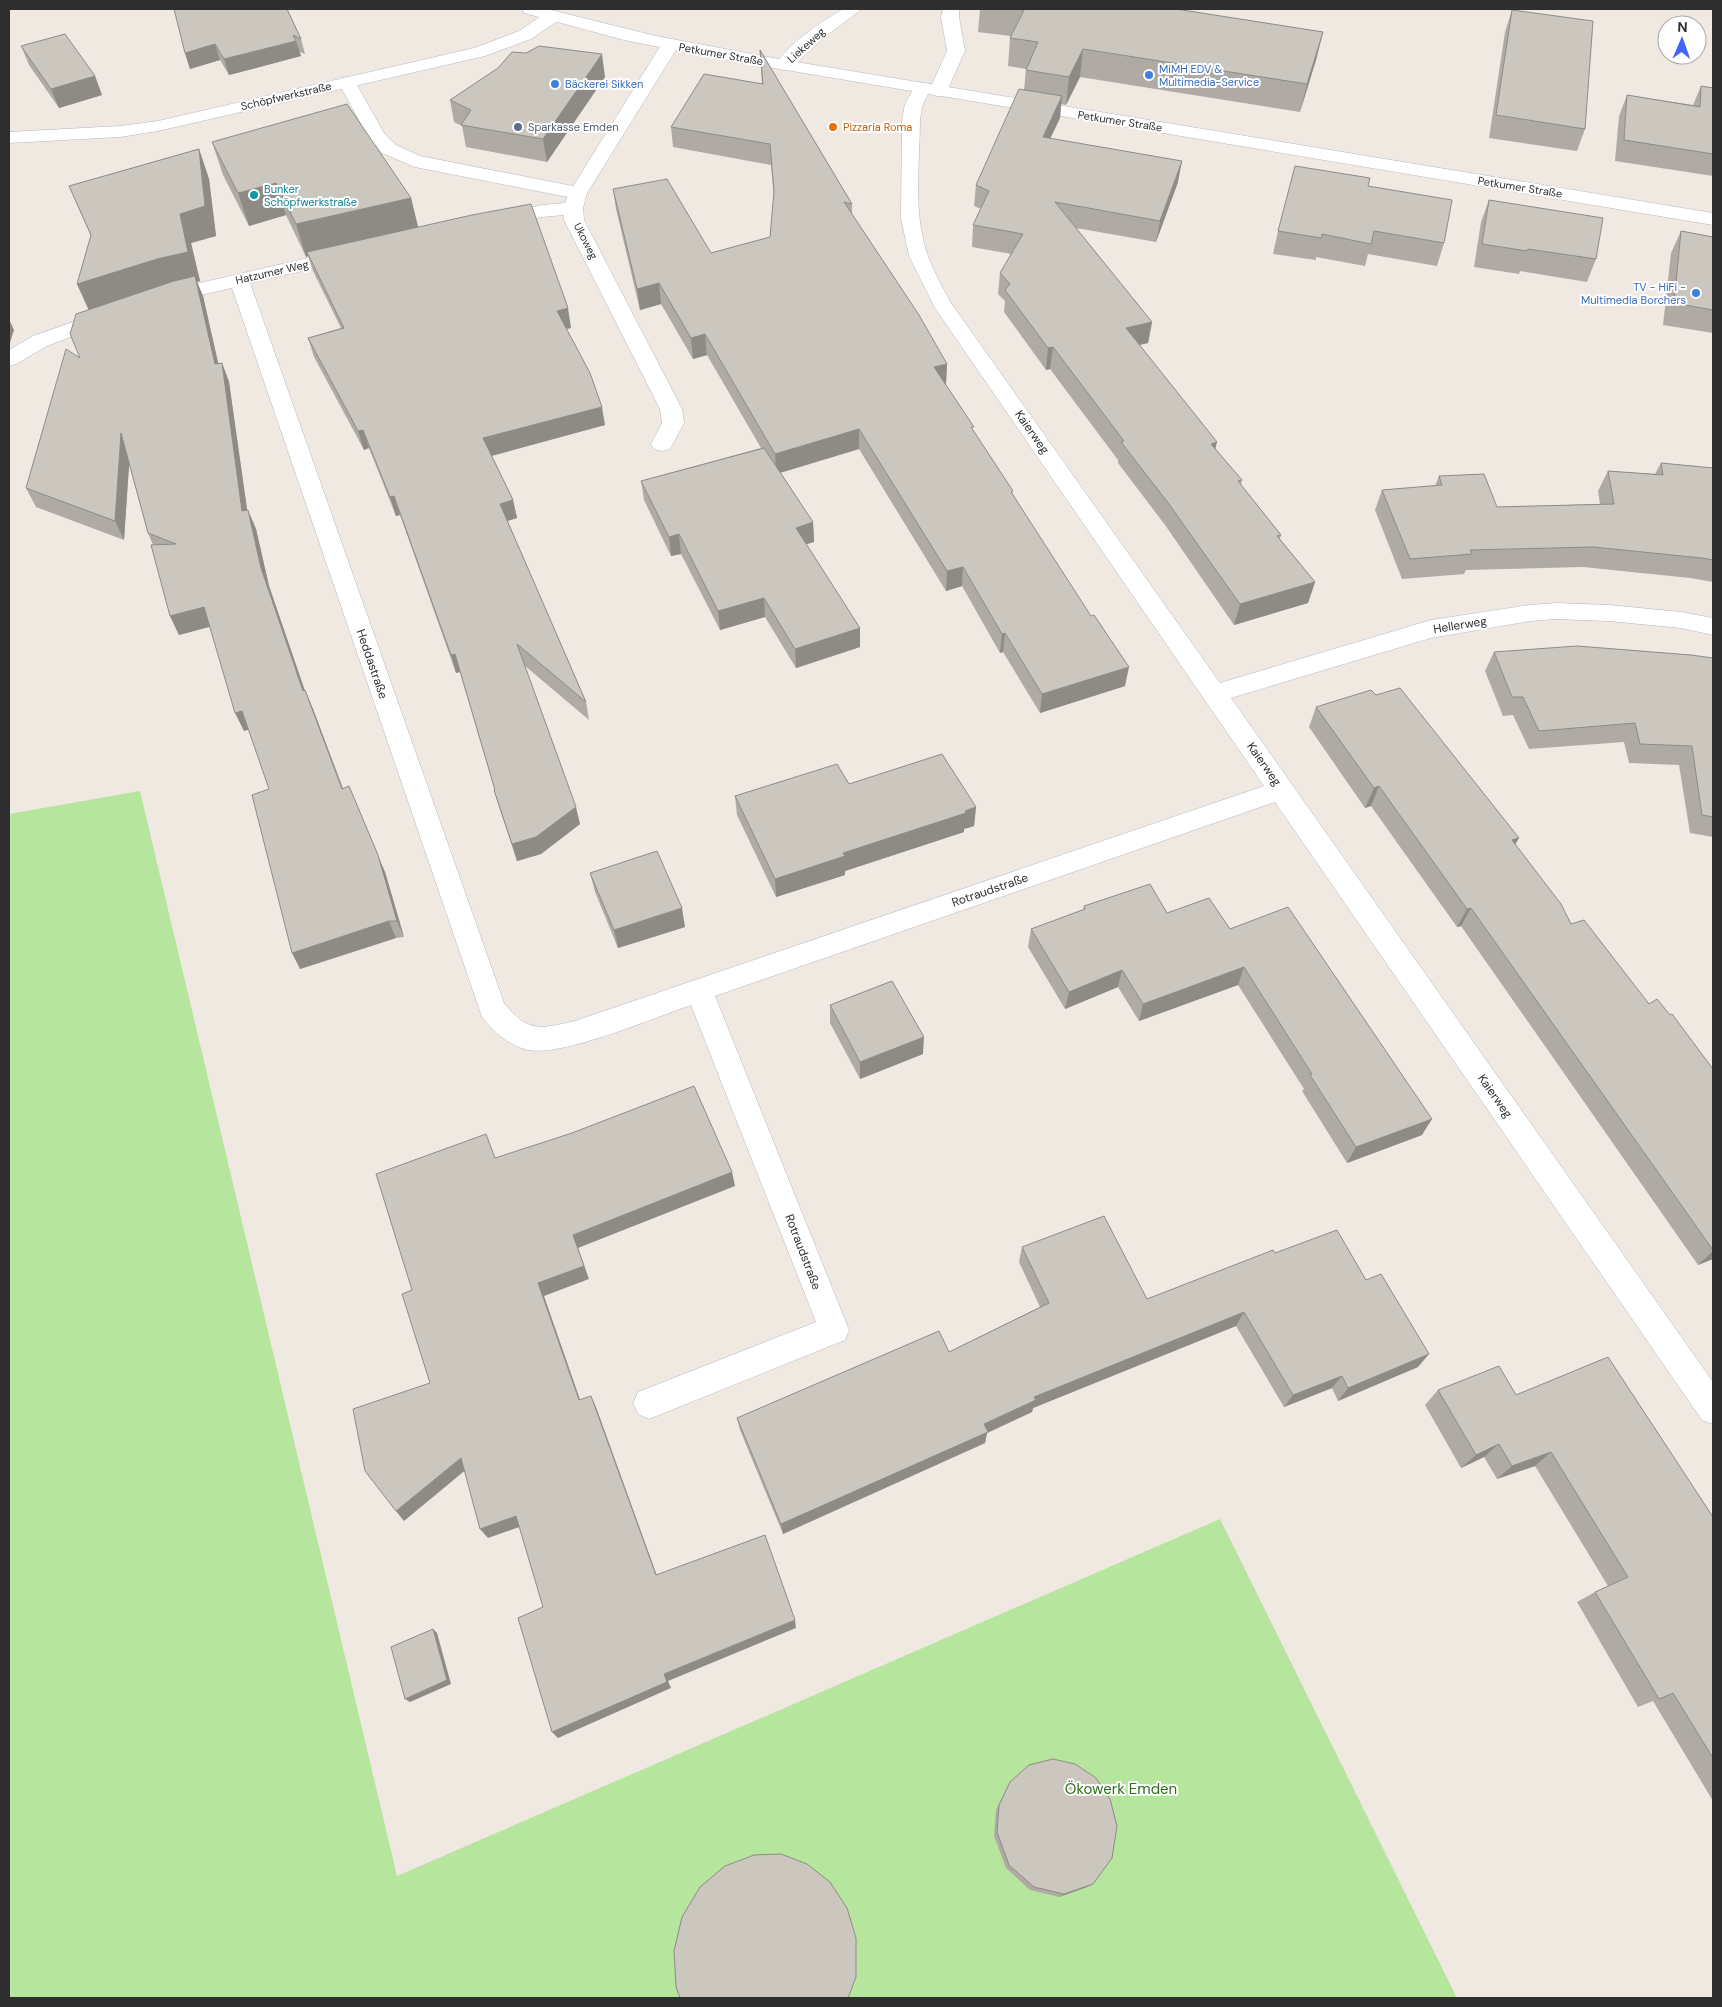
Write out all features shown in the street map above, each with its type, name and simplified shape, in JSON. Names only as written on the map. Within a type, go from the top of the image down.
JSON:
[{"type":"street","name":"Petkumer Straße","points":[[530,9],[670,45],[1713,219]]},
{"type":"street","name":"Liekeweg","points":[[784,65],[801,47],[825,27],[854,9]]},
{"type":"street","name":"Kaierweg","points":[[951,9],[950,17],[956,50],[930,89],[914,104],[911,119],[910,210],[915,247],[926,276],[942,304],[1713,1409]]},
{"type":"street","name":"Schöpfwerkstraße","points":[[16,132],[105,134],[134,130],[494,47],[525,35],[553,16]]},
{"type":"street","points":[[485,224],[542,211],[576,200],[670,45]]},
{"type":"street","points":[[347,82],[376,135],[389,149],[414,161],[576,200]]},
{"type":"street","name":"Ukoweg","points":[[576,200],[574,220],[672,408],[673,423],[662,444]]},
{"type":"street","name":"Hatzumer Weg","points":[[9,359],[55,334],[136,305],[362,252]]},
{"type":"street","name":"Heddastraße","points":[[239,280],[492,1009],[504,1026],[523,1037]]},
{"type":"street","name":"Hellerweg","points":[[1215,694],[1431,629],[1530,613],[1556,611],[1609,612],[1681,620],[1713,626]]},
{"type":"street","name":"Rotraudstraße","points":[[523,1037],[546,1040],[575,1032],[1281,790]]},
{"type":"street","name":"Rotraudstraße","points":[[649,1403],[834,1330],[700,990]]},
{"type":"green space","name":"Ökowerk Emden","points":[[140,791],[397,1876],[1220,1519],[1457,1998],[9,1998],[9,814]]},
{"type":"building","points":[[174,9],[287,9],[301,39],[293,35],[296,41],[224,59],[215,44],[185,53]]},
{"type":"building","points":[[1014,9],[1176,9],[1323,32],[1307,84],[1083,49],[1069,77],[1026,70],[1038,42],[1010,38],[1024,10]]},
{"type":"building","points":[[1512,10],[1593,21],[1585,129],[1496,115]]},
{"type":"building","points":[[65,34],[95,76],[51,89],[21,46]]},
{"type":"building","points":[[539,46],[602,54],[543,139],[461,125],[471,110],[450,100],[498,68],[512,52],[526,53]]},
{"type":"building","points":[[760,50],[852,204],[844,202],[919,315],[947,364],[934,367],[974,427],[971,427],[1091,616],[1094,615],[1129,667],[1042,694],[1005,633],[1002,634],[963,567],[947,571],[859,429],[775,454],[705,334],[691,338],[659,283],[637,289],[613,189],[667,179],[711,253],[770,237],[774,191],[770,144],[671,127],[704,74],[763,84]]},
{"type":"building","points":[[1701,86],[1713,88],[1713,154],[1624,140],[1627,95],[1700,107]]},
{"type":"building","points":[[1019,89],[1062,96],[1043,137],[1182,161],[1160,221],[1055,202],[1152,322],[1126,328],[1217,442],[1211,444],[1242,480],[1238,481],[1281,535],[1277,536],[1315,582],[1240,604],[1169,504],[1121,442],[1124,441],[1053,347],[1048,348],[1005,290],[1010,284],[1000,273],[1023,234],[973,225],[989,191],[976,185]]},
{"type":"building","points":[[347,104],[411,198],[296,224],[276,183],[238,193],[212,142]]},
{"type":"building","points":[[199,149],[205,206],[180,214],[188,252],[157,259],[77,284],[91,235],[69,186]]},
{"type":"building","points":[[1295,166],[1370,178],[1368,186],[1452,200],[1444,243],[1374,231],[1371,244],[1322,234],[1321,238],[1278,231]]},
{"type":"building","points":[[1489,200],[1603,218],[1596,259],[1482,244]]},
{"type":"building","points":[[531,204],[568,308],[557,311],[590,373],[602,407],[483,438],[513,500],[500,504],[586,702],[517,644],[576,807],[536,837],[512,844],[494,790],[455,654],[451,655],[394,496],[390,497],[363,430],[358,431],[308,338],[344,328],[307,252],[472,215]]},
{"type":"building","name":"TV - HiFi - Multimedia Borchers","points":[[1681,231],[1713,237],[1713,310],[1674,303]]},
{"type":"building","points":[[195,276],[215,364],[222,363],[242,511],[248,510],[261,568],[303,691],[305,690],[342,789],[349,786],[378,855],[397,921],[389,921],[292,953],[252,795],[269,789],[242,711],[235,713],[204,607],[170,616],[151,545],[176,544],[148,533],[121,433],[115,521],[26,488],[66,349],[80,358],[70,334],[76,314],[174,281]]},
{"type":"building","points":[[764,448],[813,522],[796,528],[860,628],[795,649],[764,598],[718,611],[679,534],[669,537],[641,481]]},
{"type":"building","points":[[1661,463],[1713,468],[1713,560],[1593,547],[1470,550],[1472,554],[1410,559],[1382,490],[1442,485],[1439,476],[1484,474],[1497,507],[1614,504],[1608,471],[1663,475]]},
{"type":"building","points":[[1577,646],[1713,658],[1713,817],[1702,815],[1692,746],[1640,744],[1635,723],[1539,731],[1523,697],[1512,697],[1494,652]]},
{"type":"building","points":[[1400,688],[1519,838],[1512,840],[1561,904],[1571,924],[1584,920],[1649,1004],[1657,999],[1670,1015],[1672,1014],[1713,1069],[1713,1250],[1471,908],[1467,909],[1379,786],[1374,788],[1316,707],[1371,690],[1376,695]]},
{"type":"building","points":[[942,754],[976,807],[965,811],[966,813],[843,853],[845,856],[775,879],[735,796],[837,764],[849,784]]},
{"type":"building","points":[[657,851],[682,908],[614,930],[590,873]]},
{"type":"building","points":[[1150,884],[1167,913],[1209,898],[1230,929],[1288,907],[1432,1119],[1356,1147],[1244,967],[1143,1004],[1122,970],[1069,992],[1031,929],[1085,909],[1084,906]]},
{"type":"building","points":[[892,981],[924,1037],[860,1062],[830,1005]]},
{"type":"building","points":[[694,1086],[732,1172],[573,1235],[584,1266],[538,1283],[579,1400],[591,1396],[656,1575],[765,1535],[795,1620],[664,1674],[667,1682],[552,1732],[518,1618],[543,1607],[516,1516],[480,1529],[461,1458],[396,1511],[365,1471],[353,1409],[430,1383],[402,1294],[412,1290],[376,1174],[486,1134],[495,1158],[572,1133]]},
{"type":"building","points":[[1104,1216],[1147,1299],[1273,1250],[1275,1253],[1337,1230],[1366,1280],[1381,1274],[1429,1354],[1348,1388],[1342,1376],[1293,1395],[1244,1312],[1034,1397],[1036,1400],[984,1424],[988,1432],[781,1524],[737,1418],[939,1331],[949,1352],[1049,1303],[1022,1247]]},
{"type":"building","points":[[1608,1357],[1713,1517],[1713,1758],[1673,1693],[1659,1699],[1595,1592],[1628,1577],[1551,1452],[1512,1466],[1499,1444],[1476,1455],[1438,1390],[1499,1366],[1516,1395]]},
{"type":"building","points":[[433,1629],[447,1680],[405,1699],[391,1647]]},
{"type":"building","points":[[1053,1759],[1075,1764],[1096,1778],[1110,1799],[1117,1826],[1112,1858],[1093,1884],[1064,1894],[1034,1887],[1009,1865],[997,1832],[999,1805],[1010,1782],[1029,1765]]},
{"type":"building","points":[[781,1854],[807,1864],[830,1882],[847,1908],[856,1938],[856,1977],[848,1998],[680,1998],[676,1987],[674,1951],[682,1917],[700,1887],[725,1866],[754,1855]]},
{"type":"place","name":"MiMH EDV & Multimedia-Service","points":[[1149,75]]},
{"type":"place","name":"Bäckerei Sikken","points":[[555,84]]},
{"type":"place","name":"Sparkasse Emden","points":[[518,127]]},
{"type":"place","name":"Pizzaria Roma","points":[[833,127]]},
{"type":"place","name":"Bunker Schöpfwerkstraße","points":[[254,195]]},
{"type":"place","name":"TV - HiFi - Multimedia Borchers","points":[[1696,293]]}]
